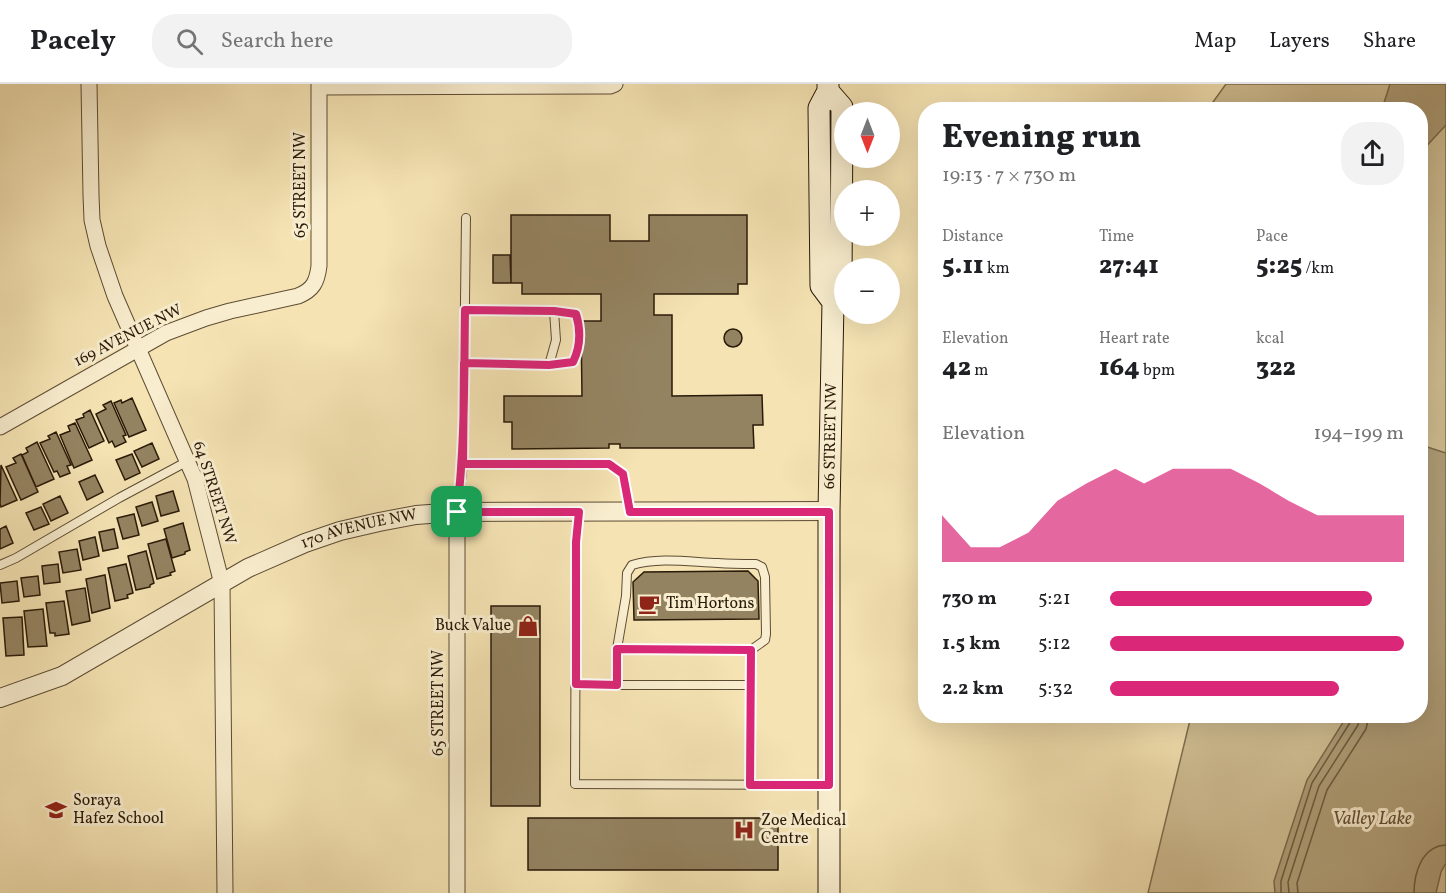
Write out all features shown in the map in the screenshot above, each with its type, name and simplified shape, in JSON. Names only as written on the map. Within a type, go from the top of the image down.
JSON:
[{"type":"main road","name":"66 STREET NW","points":[[828,87],[819,108],[821,286],[833,302],[829,512],[829,893]]},
{"type":"street","name":"64 STREET NW","points":[[89,84],[92,220],[105,271],[188,461],[203,508],[222,584],[225,893]]},
{"type":"street","points":[[320,86],[610,86],[615,84]]},
{"type":"street","name":"65 STREET NW","points":[[314,286],[318,278],[319,266],[320,86]]},
{"type":"street","name":"169 AVENUE NW","points":[[0,427],[166,333],[206,318],[298,296],[314,286]]},
{"type":"street","name":"65 STREET NW","points":[[457,512],[457,893]]},
{"type":"street","name":"170 AVENUE NW","points":[[0,698],[62,676],[248,568],[340,531],[416,515],[457,512],[829,512]]},
{"type":"lane","points":[[457,512],[463,464],[466,218]]},
{"type":"lane","points":[[464,363],[549,365],[573,362],[579,351],[580,327],[576,314],[554,311],[465,310]]},
{"type":"lane","points":[[549,365],[556,340],[554,311]]},
{"type":"lane","points":[[0,565],[188,461]]},
{"type":"lane","points":[[463,464],[609,464],[623,474],[630,512]]},
{"type":"lane","points":[[579,512],[576,542],[575,784],[829,785]]},
{"type":"lane","points":[[617,649],[751,650],[765,640],[766,633],[765,577],[762,567],[756,564],[699,561],[643,562],[632,565],[627,573],[626,596],[617,649],[617,685]]},
{"type":"lane","points":[[750,785],[751,650]]},
{"type":"lane","points":[[576,684],[751,685]]},
{"type":"shaded area","points":[[1226,84],[1446,84],[1446,893],[1148,893],[1189,723],[1428,723],[1428,102],[1213,102]]},
{"type":"water","points":[[1390,84],[1446,84],[1446,125],[1428,144],[1428,102],[1384,102]]},
{"type":"water","name":"Valley Lake","points":[[1428,447],[1446,453],[1446,863],[1441,872],[1436,893],[1275,893],[1274,881],[1307,780],[1343,723],[1428,723]]},
{"type":"building","points":[[511,215],[610,215],[610,241],[649,241],[649,215],[747,215],[747,284],[738,284],[738,294],[654,294],[654,315],[672,315],[672,396],[762,395],[763,425],[753,425],[754,448],[620,448],[620,444],[609,444],[609,448],[512,449],[512,422],[504,422],[504,396],[582,396],[581,321],[601,321],[601,294],[522,294],[522,283],[511,283]]},
{"type":"building","points":[[493,255],[510,255],[511,283],[493,283]]},
{"type":"building","points":[[733,329],[739,332],[742,338],[739,344],[733,347],[727,344],[724,338],[727,332]]},
{"type":"building","points":[[132,398],[146,430],[129,437],[114,403],[121,400],[122,403]]},
{"type":"building","points":[[111,401],[126,435],[123,436],[126,442],[115,447],[112,441],[109,443],[96,414],[106,409],[103,405]]},
{"type":"building","points":[[90,410],[104,441],[89,448],[76,420],[84,417],[83,414]]},
{"type":"building","points":[[75,423],[92,460],[74,468],[60,435],[70,431],[68,426]]},
{"type":"building","points":[[56,432],[71,465],[67,466],[70,473],[60,477],[57,471],[54,472],[40,443],[50,439],[48,436]]},
{"type":"building","points":[[37,442],[54,479],[36,487],[22,455],[28,452],[26,448]]},
{"type":"building","points":[[152,443],[159,459],[142,467],[134,451]]},
{"type":"building","points":[[21,454],[38,492],[21,500],[6,467],[16,463],[13,458]]},
{"type":"building","points":[[132,454],[140,473],[125,480],[116,460]]},
{"type":"building","points":[[1,465],[17,500],[1,507],[0,504]]},
{"type":"building","points":[[95,475],[103,492],[87,500],[79,482]]},
{"type":"building","points":[[173,491],[179,511],[161,516],[156,496]]},
{"type":"building","points":[[60,496],[68,513],[51,521],[43,504]]},
{"type":"building","points":[[152,502],[158,521],[142,526],[136,507]]},
{"type":"building","points":[[41,507],[49,524],[34,530],[26,513]]},
{"type":"building","points":[[134,514],[139,535],[123,539],[117,518]]},
{"type":"building","points":[[183,523],[190,550],[172,558],[164,529]]},
{"type":"building","points":[[6,526],[13,543],[0,549],[0,529]]},
{"type":"building","points":[[114,529],[118,548],[103,551],[99,532]]},
{"type":"building","points":[[95,537],[99,556],[83,560],[79,541]]},
{"type":"building","points":[[166,539],[175,571],[170,573],[171,575],[157,579],[148,544]]},
{"type":"building","points":[[77,549],[81,570],[63,573],[59,552]]},
{"type":"building","points":[[146,551],[154,583],[150,587],[136,590],[128,556]]},
{"type":"building","points":[[58,564],[60,582],[44,584],[42,566]]},
{"type":"building","points":[[126,564],[133,593],[127,595],[128,598],[115,601],[108,568]]},
{"type":"building","points":[[748,571],[758,581],[759,619],[634,620],[633,582],[644,572]]},
{"type":"building","points":[[105,575],[110,608],[92,613],[86,579]]},
{"type":"building","points":[[38,576],[40,595],[24,597],[21,578]]},
{"type":"building","points":[[17,581],[19,601],[2,603],[0,583]]},
{"type":"building","points":[[85,588],[90,621],[72,625],[66,591]]},
{"type":"building","points":[[64,601],[69,634],[55,636],[55,633],[50,633],[46,603]]},
{"type":"building","points":[[491,606],[540,606],[540,806],[491,806]]},
{"type":"building","points":[[43,609],[47,646],[28,647],[24,611]]},
{"type":"building","points":[[22,617],[24,655],[6,656],[3,618]]},
{"type":"building","points":[[528,818],[778,818],[778,870],[528,870]]},
{"type":"place","name":"Tim Hortons","points":[[649,604]]},
{"type":"place","name":"Buck Value","points":[[528,626]]},
{"type":"place","name":"Soraya Hafez School","points":[[56,810]]},
{"type":"place","name":"Zoe Medical Centre","points":[[744,830]]},
{"type":"route","points":[[457,512],[463,464],[464,413],[464,363],[465,310],[554,311],[576,314],[580,327],[579,351],[573,362],[549,365],[464,363],[463,464],[609,464],[623,474],[630,512],[829,512],[829,785],[750,785],[751,650],[617,649],[617,685],[576,684],[576,542],[579,512],[457,512]]}]
